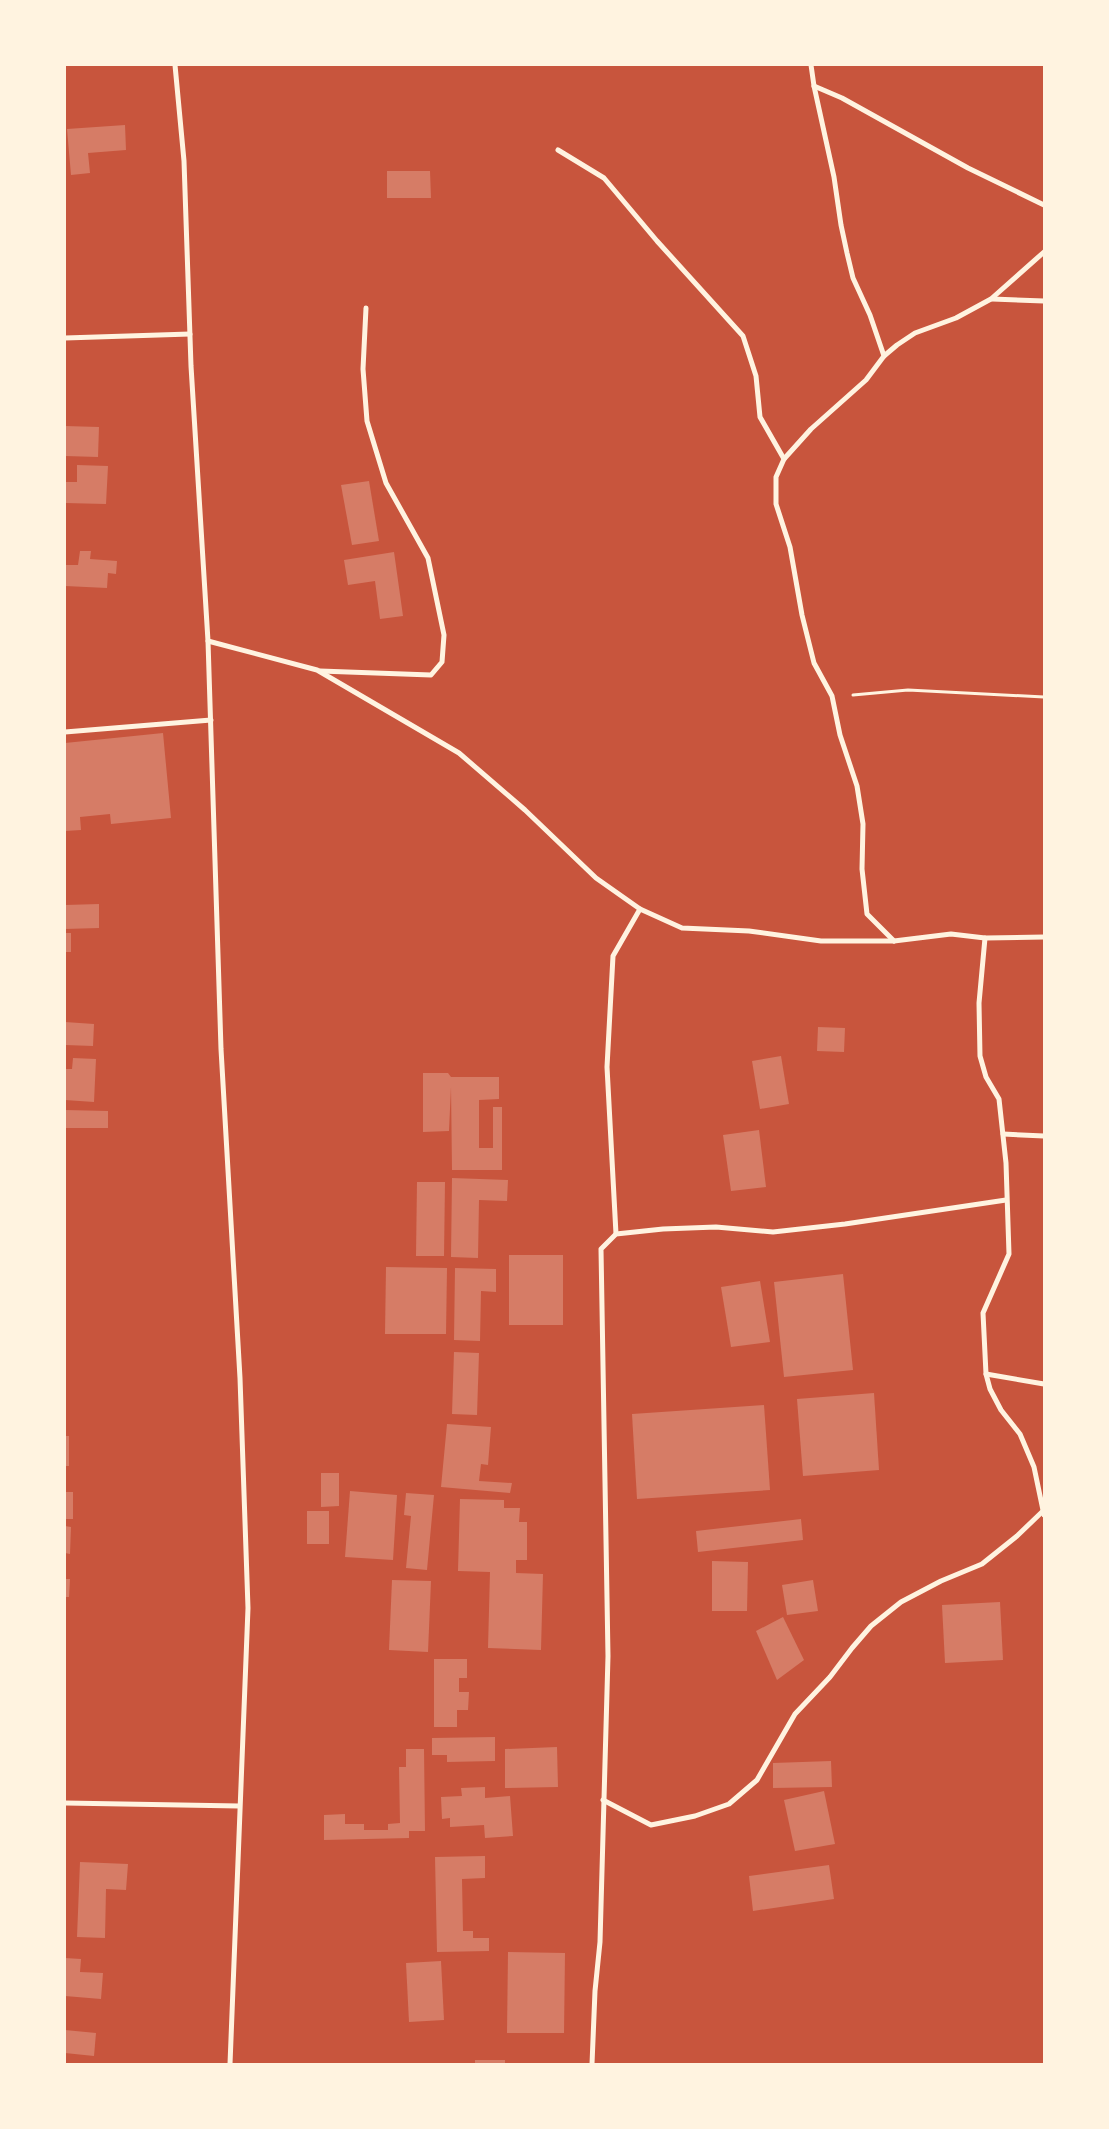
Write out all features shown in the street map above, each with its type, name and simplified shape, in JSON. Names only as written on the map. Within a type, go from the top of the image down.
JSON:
[{"type":"street","points":[[175,65],[184,161],[190,334],[208,641],[221,1049],[240,1378],[248,1608],[230,2064]]},
{"type":"street","points":[[811,65],[834,177],[840,225],[851,269],[884,356]]},
{"type":"street","points":[[814,86],[842,98],[968,168],[1044,205]]},
{"type":"street","points":[[558,150],[604,178],[743,336],[756,376],[760,417],[784,459]]},
{"type":"street","points":[[894,940],[867,914],[862,870],[863,824],[857,786],[840,735],[832,696],[814,663],[802,615],[790,546],[776,504],[776,477],[784,459],[811,429],[866,380],[884,356],[897,344],[916,333],[956,318],[991,299],[1044,252]]},
{"type":"street","points":[[991,299],[1044,300]]},
{"type":"street","points":[[208,641],[317,670],[431,675],[442,662],[444,635],[428,558],[386,483],[367,421],[363,369],[366,308]]},
{"type":"street","points":[[65,338],[190,334]]},
{"type":"street","points":[[317,670],[459,753],[525,810],[596,878],[640,909],[682,928],[749,931],[821,941],[894,940],[951,934],[985,938],[1044,937]]},
{"type":"street","points":[[65,732],[211,720]]},
{"type":"street","points":[[616,1234],[607,1067],[613,956],[640,909]]},
{"type":"street","points":[[603,1800],[652,1825],[695,1816],[729,1804],[757,1780],[795,1714],[830,1678],[871,1626],[901,1602],[941,1581],[982,1564],[1043,1513],[1034,1467],[1020,1434],[1001,1410],[986,1374],[983,1313],[1009,1254],[1006,1162],[999,1099],[986,1077],[980,1056],[979,1003],[985,938]]},
{"type":"street","points":[[1003,1134],[1044,1136]]},
{"type":"street","points":[[592,2064],[595,1991],[600,1942],[608,1656],[601,1249],[616,1234],[716,1226],[773,1232],[845,1224],[1006,1200]]},
{"type":"street","points":[[986,1374],[1044,1384]]},
{"type":"street","points":[[65,1803],[239,1806]]},
{"type":"path","points":[[832,696],[908,690],[1044,697]]},
{"type":"building","points":[[125,125],[126,150],[88,153],[90,173],[71,175],[67,129]]},
{"type":"building","points":[[387,171],[430,171],[431,198],[387,198]]},
{"type":"building","points":[[65,426],[99,427],[98,457],[65,456]]},
{"type":"building","points":[[77,465],[108,466],[106,504],[65,503],[65,482],[77,482]]},
{"type":"building","points":[[369,481],[379,541],[352,545],[341,485]]},
{"type":"building","points":[[80,551],[91,551],[90,559],[117,561],[116,574],[108,573],[107,588],[65,586],[65,565],[78,565]]},
{"type":"building","points":[[394,552],[403,616],[380,619],[375,581],[348,585],[344,560]]},
{"type":"building","points":[[163,733],[171,818],[111,824],[110,814],[80,817],[81,830],[65,831],[65,743]]},
{"type":"building","points":[[99,904],[99,928],[65,929],[65,905]]},
{"type":"building","points":[[65,933],[71,933],[71,952],[65,952]]},
{"type":"building","points":[[65,1022],[94,1024],[93,1046],[65,1045]]},
{"type":"building","points":[[818,1027],[845,1028],[844,1052],[817,1051]]},
{"type":"building","points":[[781,1056],[789,1104],[760,1109],[752,1061]]},
{"type":"building","points":[[73,1058],[96,1059],[94,1102],[65,1100],[65,1069],[72,1069]]},
{"type":"building","points":[[423,1073],[448,1073],[451,1077],[499,1077],[499,1099],[479,1100],[479,1148],[493,1148],[493,1107],[502,1107],[502,1170],[452,1170],[451,1087],[449,1131],[423,1132]]},
{"type":"building","points":[[65,1110],[108,1111],[108,1128],[65,1128]]},
{"type":"building","points":[[759,1130],[766,1187],[731,1191],[723,1135]]},
{"type":"building","points":[[452,1178],[508,1180],[507,1201],[479,1200],[478,1258],[451,1257]]},
{"type":"building","points":[[417,1182],[445,1182],[444,1256],[416,1256]]},
{"type":"building","points":[[509,1255],[563,1255],[563,1325],[509,1325]]},
{"type":"building","points":[[386,1267],[447,1268],[446,1334],[385,1334]]},
{"type":"building","points":[[455,1268],[496,1269],[496,1292],[481,1291],[480,1341],[454,1340]]},
{"type":"building","points":[[843,1274],[853,1370],[784,1377],[774,1282]]},
{"type":"building","points":[[760,1281],[770,1342],[731,1347],[721,1287]]},
{"type":"building","points":[[454,1352],[479,1353],[477,1415],[452,1414]]},
{"type":"building","points":[[874,1393],[879,1470],[803,1476],[797,1399]]},
{"type":"building","points":[[764,1405],[770,1490],[637,1499],[632,1414]]},
{"type":"building","points":[[447,1424],[491,1427],[488,1465],[481,1464],[479,1481],[512,1483],[510,1493],[441,1487]]},
{"type":"building","points":[[65,1436],[69,1436],[69,1466],[65,1466]]},
{"type":"building","points":[[321,1473],[339,1473],[339,1506],[321,1507]]},
{"type":"building","points":[[350,1491],[397,1495],[393,1560],[345,1557]]},
{"type":"building","points":[[65,1492],[73,1492],[73,1519],[65,1519]]},
{"type":"building","points":[[406,1493],[434,1495],[427,1570],[406,1568],[411,1516],[404,1515]]},
{"type":"building","points":[[460,1499],[504,1500],[504,1508],[520,1508],[519,1522],[527,1522],[527,1560],[516,1560],[516,1573],[543,1574],[541,1650],[488,1648],[490,1572],[458,1571]]},
{"type":"building","points":[[307,1511],[329,1511],[329,1544],[307,1544]]},
{"type":"building","points":[[801,1519],[803,1540],[698,1552],[696,1531]]},
{"type":"building","points":[[65,1526],[71,1527],[70,1554],[65,1553]]},
{"type":"building","points":[[712,1561],[748,1562],[747,1611],[712,1611]]},
{"type":"building","points":[[65,1579],[70,1579],[69,1597],[65,1597]]},
{"type":"building","points":[[392,1580],[431,1581],[428,1652],[389,1650]]},
{"type":"building","points":[[813,1580],[818,1611],[787,1615],[782,1585]]},
{"type":"building","points":[[1000,1602],[1003,1660],[945,1663],[942,1605]]},
{"type":"building","points":[[783,1617],[804,1660],[777,1680],[756,1631]]},
{"type":"building","points":[[434,1659],[467,1659],[467,1678],[459,1678],[459,1692],[469,1692],[468,1710],[457,1710],[457,1727],[434,1727]]},
{"type":"building","points":[[495,1737],[495,1761],[447,1762],[447,1755],[432,1755],[432,1738]]},
{"type":"building","points":[[557,1747],[558,1787],[505,1788],[505,1749]]},
{"type":"building","points":[[406,1749],[424,1749],[425,1831],[409,1831],[409,1838],[324,1840],[324,1815],[345,1814],[345,1824],[364,1824],[364,1830],[388,1830],[388,1824],[400,1823],[399,1767],[406,1767]]},
{"type":"building","points":[[831,1761],[832,1787],[773,1788],[773,1763]]},
{"type":"building","points":[[485,1787],[485,1798],[510,1796],[513,1836],[485,1838],[484,1825],[450,1827],[450,1818],[442,1819],[441,1797],[462,1796],[461,1788]]},
{"type":"building","points":[[824,1791],[835,1844],[795,1851],[784,1800]]},
{"type":"building","points":[[485,1856],[485,1878],[462,1879],[463,1931],[473,1931],[473,1938],[489,1938],[489,1951],[437,1952],[435,1857]]},
{"type":"building","points":[[80,1862],[128,1864],[126,1890],[106,1889],[105,1938],[77,1937]]},
{"type":"building","points":[[829,1865],[834,1899],[753,1911],[749,1876]]},
{"type":"building","points":[[508,1952],[565,1953],[564,2033],[507,2033]]},
{"type":"building","points":[[65,1958],[81,1959],[80,1972],[103,1973],[101,1999],[65,1996]]},
{"type":"building","points":[[441,1961],[444,2020],[409,2022],[406,1963]]},
{"type":"building","points":[[65,2030],[96,2033],[94,2056],[65,2053]]},
{"type":"building","points":[[475,2060],[505,2060],[505,2064],[475,2064]]}]
